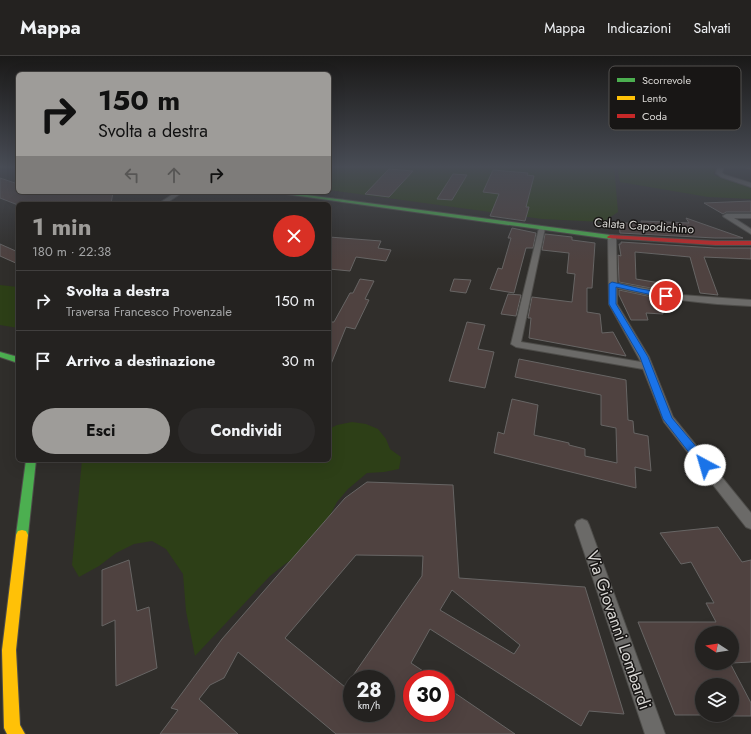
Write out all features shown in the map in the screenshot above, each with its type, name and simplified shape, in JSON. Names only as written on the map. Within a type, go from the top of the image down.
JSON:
[{"type":"main road","name":"Calata Capodichino","points":[[316,198],[542,228],[715,243],[751,244]]},
{"type":"main road","name":"Calata Capodichino","points":[[347,198],[612,234],[751,239]]},
{"type":"main road","points":[[0,354],[16,359]]},
{"type":"main road","points":[[17,734],[12,728],[10,650],[31,462]]},
{"type":"street","points":[[751,216],[726,216],[751,232]]},
{"type":"street","points":[[542,228],[516,344],[647,366]]},
{"type":"street","points":[[612,234],[613,304],[644,357],[668,419],[751,523]]},
{"type":"street","points":[[612,284],[641,292],[691,299],[751,303]]},
{"type":"street","name":"Via Giovanni Lombardi","points":[[582,525],[655,734]]},
{"type":"green space","points":[[385,198],[617,198],[618,212],[603,222],[542,219]]},
{"type":"green space","points":[[722,198],[751,198],[751,199]]},
{"type":"green space","points":[[0,285],[16,287],[16,328],[0,325]]},
{"type":"green space","points":[[352,422],[366,424],[378,429],[386,439],[390,449],[401,457],[399,469],[367,473],[348,489],[337,502],[323,529],[300,554],[270,576],[195,656],[186,611],[183,574],[166,549],[152,541],[134,544],[116,553],[99,566],[79,577],[72,565],[82,462],[331,462],[331,428],[337,425]]},
{"type":"building","points":[[0,198],[112,198],[111,202],[16,202],[16,204]]},
{"type":"building","points":[[438,198],[453,198],[452,200],[437,199]]},
{"type":"building","points":[[498,198],[528,198],[526,207],[529,207],[525,221],[490,216]]},
{"type":"building","points":[[751,201],[751,212],[726,212],[723,214],[704,203]]},
{"type":"building","points":[[686,218],[743,238],[620,233],[619,223],[641,223],[641,221],[689,223]]},
{"type":"building","points":[[512,228],[536,233],[533,248],[526,248],[514,293],[490,289],[498,268],[502,269],[511,238],[508,238]]},
{"type":"building","points":[[545,234],[572,237],[572,240],[595,243],[592,288],[587,288],[587,312],[600,314],[602,333],[613,332],[626,356],[529,338],[531,318],[528,318],[532,297],[572,302],[575,274],[567,273],[569,253],[542,250]]},
{"type":"building","points":[[331,237],[381,241],[378,248],[391,250],[386,261],[356,257],[350,271],[331,269]]},
{"type":"building","points":[[621,242],[715,248],[751,248],[751,259],[704,257],[718,295],[700,293],[690,257],[635,252],[636,279],[660,283],[661,290],[619,282],[618,255],[621,256],[619,244],[621,244]]},
{"type":"building","points":[[0,244],[16,251],[16,263],[0,256]]},
{"type":"building","points":[[360,279],[374,281],[365,299],[369,300],[355,329],[346,327],[331,364],[331,322],[334,322],[350,293],[353,293]]},
{"type":"building","points":[[454,279],[471,280],[466,293],[450,291]]},
{"type":"building","points":[[619,290],[662,299],[663,314],[646,313],[648,320],[631,320],[619,295]]},
{"type":"building","points":[[508,294],[521,295],[516,316],[501,314]]},
{"type":"building","points":[[467,322],[485,325],[478,349],[494,352],[485,388],[449,381]]},
{"type":"building","points":[[519,359],[626,380],[628,420],[633,421],[634,433],[648,436],[651,471],[635,467],[636,488],[494,453],[498,432],[504,434],[512,399],[538,405],[534,435],[569,443],[569,445],[585,449],[585,456],[617,463],[616,428],[601,425],[601,395],[515,377]]},
{"type":"building","points":[[367,482],[453,485],[459,578],[585,587],[624,714],[589,711],[581,726],[430,629],[411,663],[422,670],[403,670],[403,722],[455,722],[455,693],[515,734],[336,734],[238,652],[224,678],[210,685],[199,699],[238,734],[160,734],[178,710],[171,708],[222,639],[345,498]],"holes":[[[356,555],[423,556],[422,576],[357,670],[395,670],[395,722],[343,722],[343,685],[285,638]],[[452,590],[520,645],[514,654],[440,610]]]},
{"type":"building","points":[[718,527],[742,562],[751,560],[751,662],[739,663],[739,626],[695,626],[695,670],[734,670],[738,678],[695,678],[695,715],[675,715],[638,622],[716,622],[706,603],[714,603],[691,562],[681,564],[660,533]]},
{"type":"building","points":[[129,560],[137,611],[149,607],[157,668],[116,686],[115,620],[102,626],[102,570]]},
{"type":"building","points":[[739,680],[751,703],[751,716],[739,716]]},
{"type":"traffic: fast","points":[[315,198],[610,237]]},
{"type":"traffic: fast","points":[[0,354],[16,359]]},
{"type":"traffic: fast","points":[[22,535],[31,462]]},
{"type":"traffic: slow","points":[[17,734],[12,728],[9,650],[22,535]]},
{"type":"traffic: jam","points":[[610,237],[715,243],[751,243]]},
{"type":"route","points":[[666,296],[641,292],[612,284],[613,304],[644,357],[668,419],[705,465]]}]
